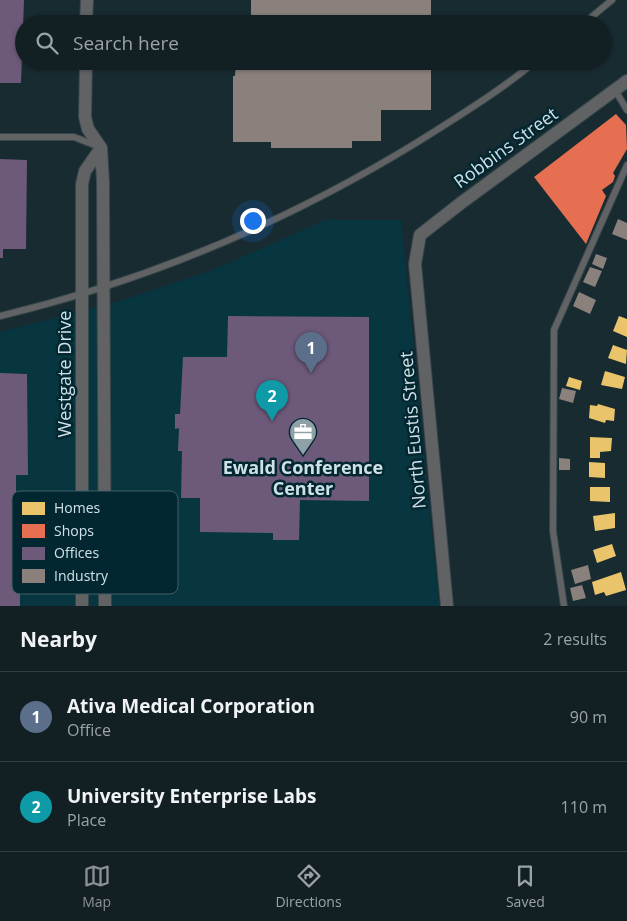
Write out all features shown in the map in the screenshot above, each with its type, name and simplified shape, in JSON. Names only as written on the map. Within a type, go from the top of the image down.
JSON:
[{"type":"street","points":[[86,15],[87,0]]},
{"type":"street","points":[[86,70],[85,117],[88,129],[101,148],[104,491]]},
{"type":"street","name":"Robbins Street","points":[[416,251],[420,235],[433,224],[627,81]]},
{"type":"street","name":"Westgate Drive","points":[[82,491],[82,184],[85,172],[101,148]]},
{"type":"street","name":"North Eustis Street","points":[[416,251],[447,606]]},
{"type":"lane","points":[[594,15],[612,0]]},
{"type":"lane","points":[[0,316],[82,294],[215,245],[329,192],[426,136],[523,70]]},
{"type":"lane","points":[[615,90],[627,110]]},
{"type":"lane","points":[[0,136],[74,137],[101,148]]},
{"type":"lane","points":[[564,606],[553,523],[554,330],[627,165]]},
{"type":"shaded area","points":[[326,220],[401,220],[439,606],[0,606],[0,332],[120,301],[210,271]]},
{"type":"building: Homes","points":[[619,316],[627,319],[627,337],[613,331]]},
{"type":"building: Homes","points":[[613,345],[627,350],[626,364],[608,358]]},
{"type":"building: Homes","points":[[605,371],[625,377],[622,389],[601,385]]},
{"type":"building: Homes","points":[[569,377],[582,381],[580,390],[566,386]]},
{"type":"building: Homes","points":[[598,404],[615,409],[614,421],[606,420],[605,423],[589,418],[590,405],[597,406]]},
{"type":"building: Homes","points":[[590,437],[612,438],[611,451],[600,452],[600,458],[590,458]]},
{"type":"building: Homes","points":[[589,462],[605,463],[605,478],[589,477]]},
{"type":"building: Homes","points":[[590,487],[610,487],[610,502],[590,501]]},
{"type":"building: Homes","points":[[615,513],[615,528],[595,531],[593,516]]},
{"type":"building: Homes","points":[[612,544],[616,556],[597,563],[593,550]]},
{"type":"building: Homes","points":[[621,572],[626,590],[606,596],[604,592],[595,595],[592,582]]},
{"type":"building: Shops","points":[[616,114],[626,125],[627,149],[613,173],[615,176],[613,182],[602,190],[606,196],[586,244],[534,177]]},
{"type":"building: Offices","points":[[0,0],[24,0],[23,15],[15,15],[15,70],[21,70],[21,83],[0,83]]},
{"type":"building: Offices","points":[[0,159],[27,160],[26,249],[3,249],[3,258],[0,258]]},
{"type":"building: Offices","points":[[228,316],[369,317],[369,501],[300,500],[299,540],[273,540],[273,533],[200,532],[200,498],[181,498],[182,451],[178,451],[179,428],[175,429],[175,414],[180,414],[183,357],[227,357]]},
{"type":"building: Offices","points":[[0,373],[27,374],[28,475],[16,475],[16,491],[12,491],[12,594],[20,594],[20,606],[0,606]]},
{"type":"building: Industry","points":[[251,0],[431,0],[431,15],[251,15]]},
{"type":"building: Industry","points":[[235,70],[431,70],[431,110],[381,110],[381,141],[352,141],[352,148],[271,148],[271,142],[233,142],[233,76],[235,76]]},
{"type":"building: Industry","points":[[618,219],[627,223],[627,240],[612,234]]},
{"type":"building: Industry","points":[[596,254],[607,258],[603,269],[592,264]]},
{"type":"building: Industry","points":[[590,267],[602,271],[595,287],[583,282]]},
{"type":"building: Industry","points":[[579,292],[596,300],[590,314],[573,306]]},
{"type":"building: Industry","points":[[562,388],[576,391],[573,403],[559,399]]},
{"type":"building: Industry","points":[[559,458],[570,459],[570,470],[559,470]]},
{"type":"building: Industry","points":[[588,565],[591,579],[575,584],[571,570]]},
{"type":"building: Industry","points":[[582,585],[586,598],[573,601],[570,588]]},
{"type":"place","name":"Ativa Medical Corporation","points":[[311,373]]},
{"type":"place","name":"University Enterprise Labs","points":[[272,421]]},
{"type":"place","name":"Ewald Conference Center","points":[[303,456]]}]
